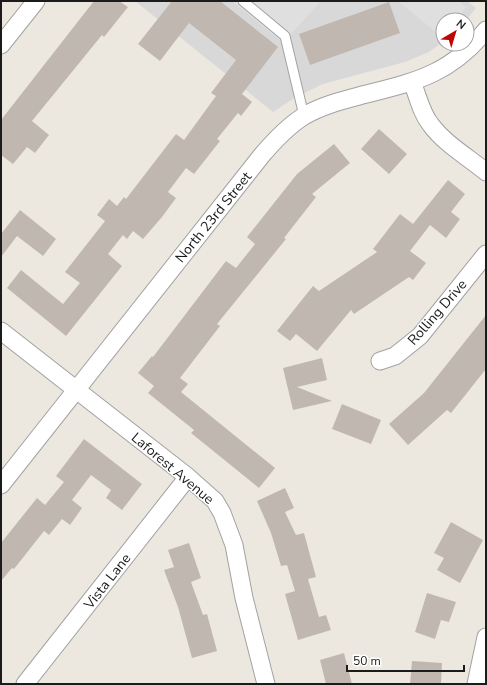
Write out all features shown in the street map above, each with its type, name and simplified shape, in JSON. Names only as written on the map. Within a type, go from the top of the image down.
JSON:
[{"type":"street","points":[[1,45],[36,1]]},
{"type":"street","name":"North 23rd Street","points":[[1,485],[262,155],[282,133],[304,116],[344,100],[412,82],[439,71],[454,62],[476,42],[486,30]]},
{"type":"street","points":[[412,82],[423,112],[430,124],[441,136],[486,172]]},
{"type":"street","name":"Rolling Drive","points":[[380,361],[395,356],[420,336],[486,254]]},
{"type":"street","name":"Laforest Avenue","points":[[1,331],[188,477],[215,502],[222,513],[234,544],[244,598],[266,684]]},
{"type":"street","name":"Vista Lane","points":[[25,684],[188,477]]},
{"type":"street","points":[[476,684],[486,637]]},
{"type":"lane","points":[[243,1],[285,36],[304,116]]},
{"type":"shaded area","points":[[135,1],[467,1],[476,8],[473,12],[435,12],[435,48],[429,52],[405,62],[323,84],[296,97],[273,112]]},
{"type":"shaded area","points":[[232,1],[321,1],[283,43]]},
{"type":"shaded area","points":[[398,1],[458,1],[466,7],[463,12],[435,12],[435,31]]},
{"type":"building","points":[[94,1],[119,1],[128,7],[104,37],[102,35],[32,121],[49,135],[35,153],[27,147],[13,164],[1,155],[1,120]]},
{"type":"building","points":[[172,1],[220,1],[278,47],[242,94],[252,102],[241,116],[238,113],[217,139],[220,141],[194,174],[186,168],[168,192],[176,198],[162,217],[143,239],[133,231],[127,239],[123,235],[108,254],[122,266],[66,336],[7,288],[21,270],[63,304],[80,283],[65,272],[105,221],[97,215],[109,199],[117,206],[124,197],[126,199],[176,134],[184,140],[216,96],[211,93],[236,60],[189,23],[160,61],[138,44]]},
{"type":"building","points":[[389,2],[400,33],[310,65],[299,34]]},
{"type":"building","points":[[379,129],[407,154],[389,174],[361,149]]},
{"type":"building","points":[[334,144],[350,163],[312,194],[316,197],[284,238],[286,239],[217,324],[220,326],[180,378],[188,384],[181,392],[275,468],[259,488],[191,433],[194,430],[148,393],[154,386],[138,373],[152,356],[153,357],[226,261],[236,268],[255,244],[247,237],[297,174]]},
{"type":"building","points":[[448,180],[465,194],[451,212],[460,219],[446,238],[430,225],[410,251],[426,263],[413,280],[409,277],[354,314],[351,310],[317,351],[296,334],[290,341],[277,331],[313,286],[319,291],[377,252],[373,249],[400,214],[413,224]]},
{"type":"building","points":[[20,210],[56,239],[43,256],[17,236],[1,257],[1,234]]},
{"type":"building","points":[[486,315],[486,369],[451,413],[447,410],[408,445],[389,424],[424,393]]},
{"type":"building","points":[[322,358],[327,380],[297,387],[332,401],[293,410],[283,368]]},
{"type":"building","points":[[342,404],[381,420],[371,444],[332,429]]},
{"type":"building","points":[[84,439],[142,484],[122,510],[106,498],[111,490],[91,475],[72,500],[82,508],[70,525],[62,519],[49,535],[44,531],[14,569],[12,568],[1,581],[1,543],[37,498],[45,505],[64,482],[56,476]]},
{"type":"building","points":[[285,488],[294,508],[285,512],[296,535],[304,533],[316,577],[308,579],[319,617],[326,615],[331,630],[298,640],[285,594],[295,591],[287,565],[281,566],[271,533],[257,501]]},
{"type":"building","points":[[451,522],[483,540],[460,583],[437,570],[444,558],[434,553]]},
{"type":"building","points":[[189,543],[201,578],[191,582],[203,615],[207,614],[217,651],[192,658],[178,607],[164,570],[174,567],[168,550]]},
{"type":"building","points":[[427,593],[456,602],[449,622],[441,620],[435,639],[415,632]]},
{"type":"building","points":[[344,653],[352,684],[326,684],[320,660]]},
{"type":"building","points":[[412,661],[442,663],[441,684],[410,684]]}]
